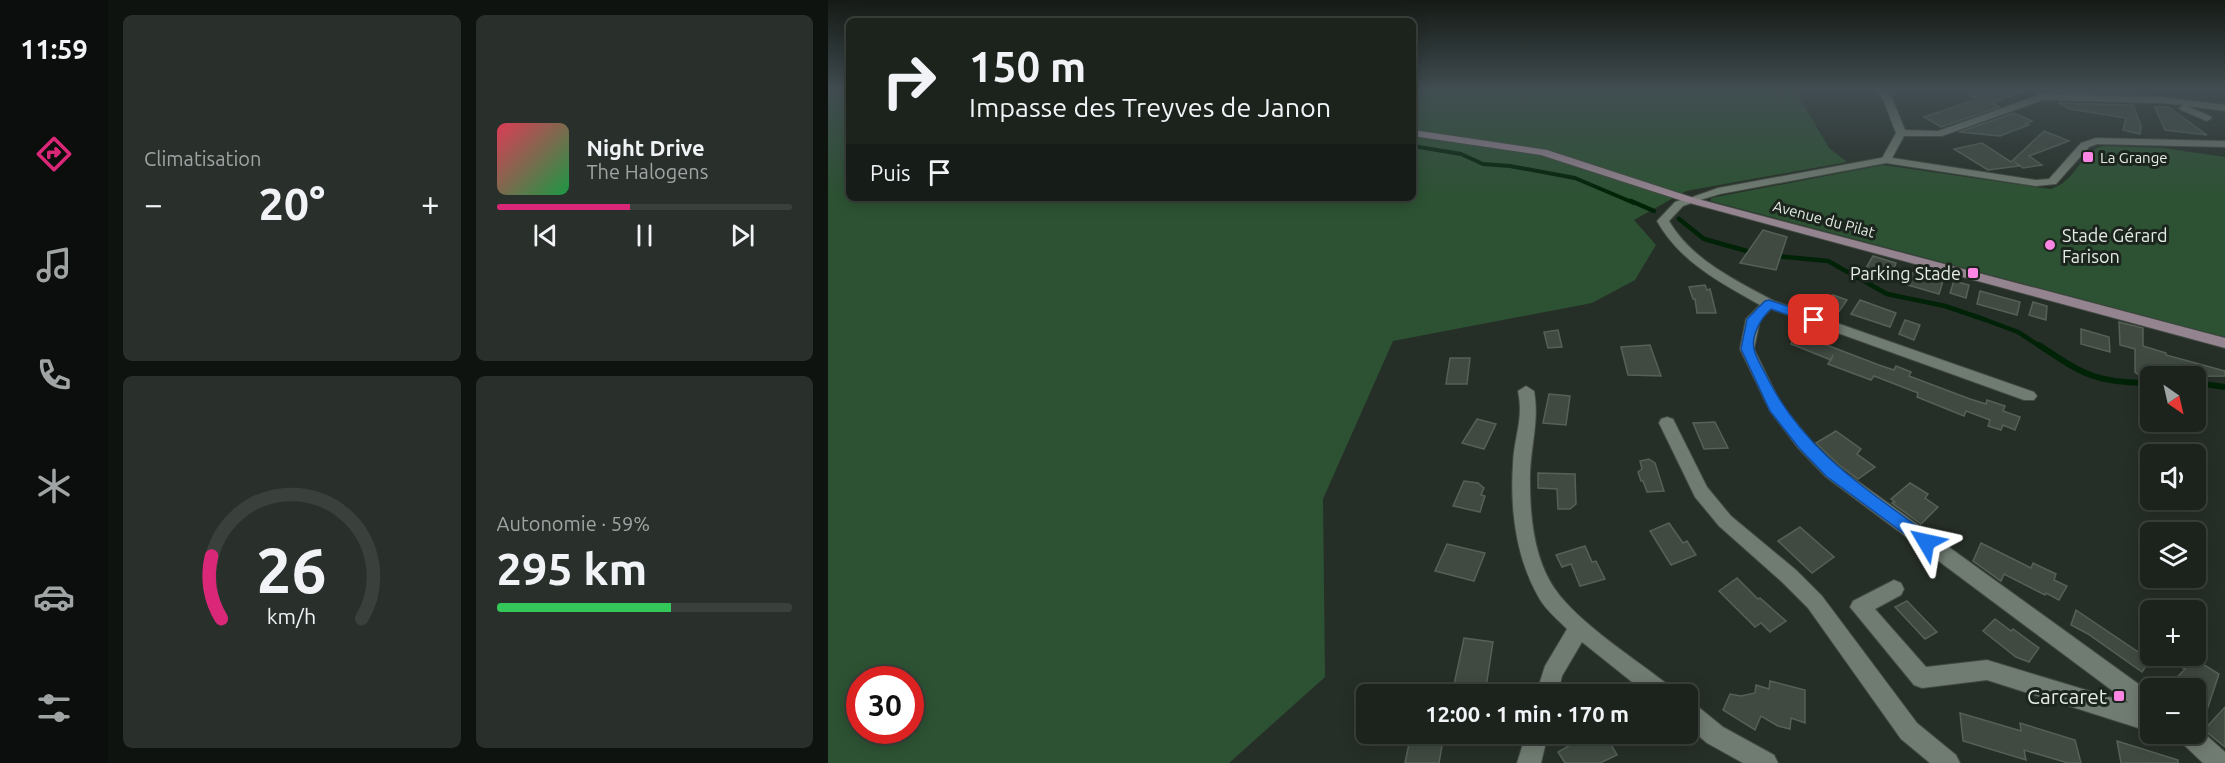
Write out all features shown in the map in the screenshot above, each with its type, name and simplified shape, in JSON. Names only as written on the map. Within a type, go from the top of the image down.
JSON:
[{"type":"main road","name":"Avenue du Pilat","points":[[1416,133],[1543,152],[1690,200],[2225,343]]},
{"type":"street","points":[[1898,125],[1901,133]]},
{"type":"street","points":[[1901,133],[1939,134],[1965,125]]},
{"type":"street","points":[[1886,160],[1901,133]]},
{"type":"street","points":[[2030,396],[1769,304],[1727,280],[1694,256],[1669,234],[1663,221],[1679,204],[1718,191],[1886,160],[2036,183],[2052,182],[2085,146],[2096,141],[2225,144]]},
{"type":"street","points":[[1769,304],[1753,319],[1747,349],[1775,407],[1804,444],[1832,472],[2140,698]]},
{"type":"street","points":[[1526,391],[1530,411],[1521,462],[1521,508],[1529,552],[1547,594],[1578,628],[1650,684]]},
{"type":"street","points":[[1667,423],[1701,492],[1725,521],[1789,576],[1815,602],[1909,731],[1948,763]]},
{"type":"street","points":[[1894,589],[1860,607],[1922,678],[1988,670],[2140,718]]},
{"type":"street","points":[[1549,684],[1552,673],[1578,628]]},
{"type":"street","points":[[1698,721],[1715,735],[1766,763]]},
{"type":"street","points":[[1529,763],[1534,744]]},
{"type":"street","points":[[2201,744],[2221,760]]},
{"type":"green space","points":[[828,125],[846,125],[846,201],[1416,201],[1416,125],[1815,125],[1829,148],[1847,162],[1686,191],[1634,220],[1656,245],[1635,280],[1592,303],[1393,341],[1323,499],[1325,677],[1229,763],[828,763]]},
{"type":"green space","name":"Stade Gérard Farison","points":[[2103,146],[2163,148],[2225,157],[2225,337],[1711,201],[1711,198],[1883,165],[2050,189],[2059,186],[2089,154]]},
{"type":"building","points":[[1980,125],[2029,125],[2000,136],[1959,132]]},
{"type":"building","points":[[2124,125],[2141,126],[2140,134],[2123,130]]},
{"type":"building","points":[[2163,125],[2193,125],[2207,135],[2165,130]]},
{"type":"building","points":[[2044,131],[2069,141],[2029,156],[2042,165],[2023,168],[2015,162],[2019,166],[1988,170],[1954,149],[1982,143],[2011,162]]},
{"type":"building","points":[[1763,230],[1787,237],[1776,270],[1740,263]]},
{"type":"building","points":[[1873,256],[1896,263],[1892,274],[1866,268]]},
{"type":"building","points":[[1906,271],[1943,281],[1939,294],[1901,283]]},
{"type":"building","points":[[1954,281],[1969,285],[1966,298],[1950,293]]},
{"type":"building","points":[[1705,285],[1707,290],[1710,289],[1716,313],[1697,313],[1695,299],[1689,287]]},
{"type":"building","points":[[1980,291],[2020,302],[2017,315],[1977,304]]},
{"type":"building","points":[[1833,295],[1847,300],[1838,313],[1824,308]]},
{"type":"building","points":[[1860,300],[1896,313],[1890,327],[1851,314]]},
{"type":"building","points":[[2033,302],[2047,306],[2046,320],[2029,315]]},
{"type":"building","points":[[1905,320],[1920,325],[1914,340],[1899,334]]},
{"type":"building","points":[[2119,322],[2143,328],[2143,346],[2166,353],[2166,355],[2225,371],[2225,376],[2206,376],[2206,366],[2140,366],[2140,376],[2135,372],[2135,349],[2120,345]]},
{"type":"building","points":[[2081,329],[2109,337],[2110,352],[2081,344]]},
{"type":"building","points":[[1558,330],[1562,347],[1548,348],[1544,332]]},
{"type":"building","points":[[1795,333],[1825,340],[1824,344],[1894,370],[1896,366],[1911,372],[1909,376],[1970,399],[1986,404],[1987,400],[2005,406],[2003,411],[2020,417],[2015,430],[2003,425],[2001,430],[1988,426],[1990,420],[1966,411],[1964,416],[1917,397],[1918,393],[1874,376],[1871,380],[1828,364],[1830,360],[1791,344]]},
{"type":"building","points":[[1650,345],[1661,376],[1628,375],[1621,347]]},
{"type":"building","points":[[1450,358],[1470,358],[1467,384],[1446,384]]},
{"type":"building","points":[[1549,394],[1570,396],[1566,425],[1543,423]]},
{"type":"building","points":[[1477,419],[1496,424],[1484,449],[1462,443]]},
{"type":"building","points":[[1715,422],[1728,448],[1704,449],[1693,423]]},
{"type":"building","points":[[1836,431],[1861,449],[1857,454],[1875,467],[1858,479],[1816,443]]},
{"type":"building","points":[[1649,459],[1655,463],[1664,491],[1647,492],[1641,481],[1638,472],[1642,469],[1640,461]]},
{"type":"building","points":[[1538,473],[1575,474],[1576,504],[1570,509],[1558,509],[1557,489],[1538,488]]},
{"type":"building","points":[[1464,481],[1478,483],[1484,488],[1481,495],[1485,496],[1480,512],[1453,506]]},
{"type":"building","points":[[1910,483],[1928,494],[1925,498],[1938,507],[1921,524],[1892,503],[1895,502],[1891,499]]},
{"type":"building","points":[[1669,523],[1683,543],[1687,541],[1696,555],[1671,565],[1650,531]]},
{"type":"building","points":[[1800,527],[1834,557],[1812,573],[1778,541]]},
{"type":"building","points":[[1981,543],[2031,568],[2033,563],[2056,574],[2054,580],[2067,586],[2059,600],[2004,574],[2001,581],[1973,561]]},
{"type":"building","points":[[1447,544],[1485,553],[1474,581],[1435,571]]},
{"type":"building","points":[[1585,546],[1592,562],[1596,561],[1605,579],[1580,586],[1571,564],[1562,567],[1556,555]]},
{"type":"building","points":[[1737,578],[1758,599],[1760,598],[1786,621],[1770,632],[1761,623],[1755,627],[1719,591]]},
{"type":"building","points":[[1907,601],[1937,632],[1925,639],[1895,607]]},
{"type":"building","points":[[2076,610],[2140,653],[2140,666],[2146,666],[2142,672],[2088,634],[2071,625]]},
{"type":"building","points":[[1995,619],[2039,648],[2029,662],[2016,657],[1983,631]]},
{"type":"building","points":[[1464,638],[1493,642],[1487,684],[1454,684]]},
{"type":"building","points":[[2179,666],[2206,666],[2219,674],[2206,713],[2206,678],[2176,678],[2185,669]]},
{"type":"building","points":[[1770,681],[1805,690],[1805,723],[1791,718],[1790,729],[1778,726],[1761,716],[1755,730],[1723,710],[1730,694],[1741,696],[1755,693],[1756,685],[1769,689]]},
{"type":"building","points":[[2225,707],[2225,747],[2206,732],[2206,728]]},
{"type":"building","points":[[1960,713],[2021,731],[2020,723],[2075,740],[2081,763],[2068,763],[2024,750],[2026,760],[1963,741]]},
{"type":"building","points":[[2117,741],[2178,760],[2178,763],[2121,763]]},
{"type":"building","points":[[1409,744],[1442,744],[1439,763],[1405,763]]},
{"type":"building","points":[[1572,744],[1611,744],[1617,755],[1600,763],[1565,763],[1558,752]]},
{"type":"waterway","points":[[1416,146],[1461,154],[1483,164],[1510,166],[1575,178],[1634,203]]},
{"type":"waterway","points":[[1631,201],[1654,211]]},
{"type":"waterway","points":[[1679,219],[1704,239],[1754,253]]},
{"type":"waterway","points":[[1775,256],[1828,261],[1887,294],[1945,306],[1986,320],[2018,332],[2041,347]]},
{"type":"waterway","points":[[2039,345],[2068,364],[2091,375],[2103,379],[2140,383]]},
{"type":"waterway","points":[[2206,384],[2225,387]]},
{"type":"place","name":"La Grange","points":[[2088,157]]},
{"type":"place","name":"Stade Gérard Farison","points":[[2050,245]]},
{"type":"place","name":"Parking Stade","points":[[1973,273]]},
{"type":"place","name":"Carcaret","points":[[2119,696]]},
{"type":"route","points":[[1814,320],[1769,304],[1753,319],[1747,349],[1775,407],[1804,444],[1832,472],[1926,542]]}]
